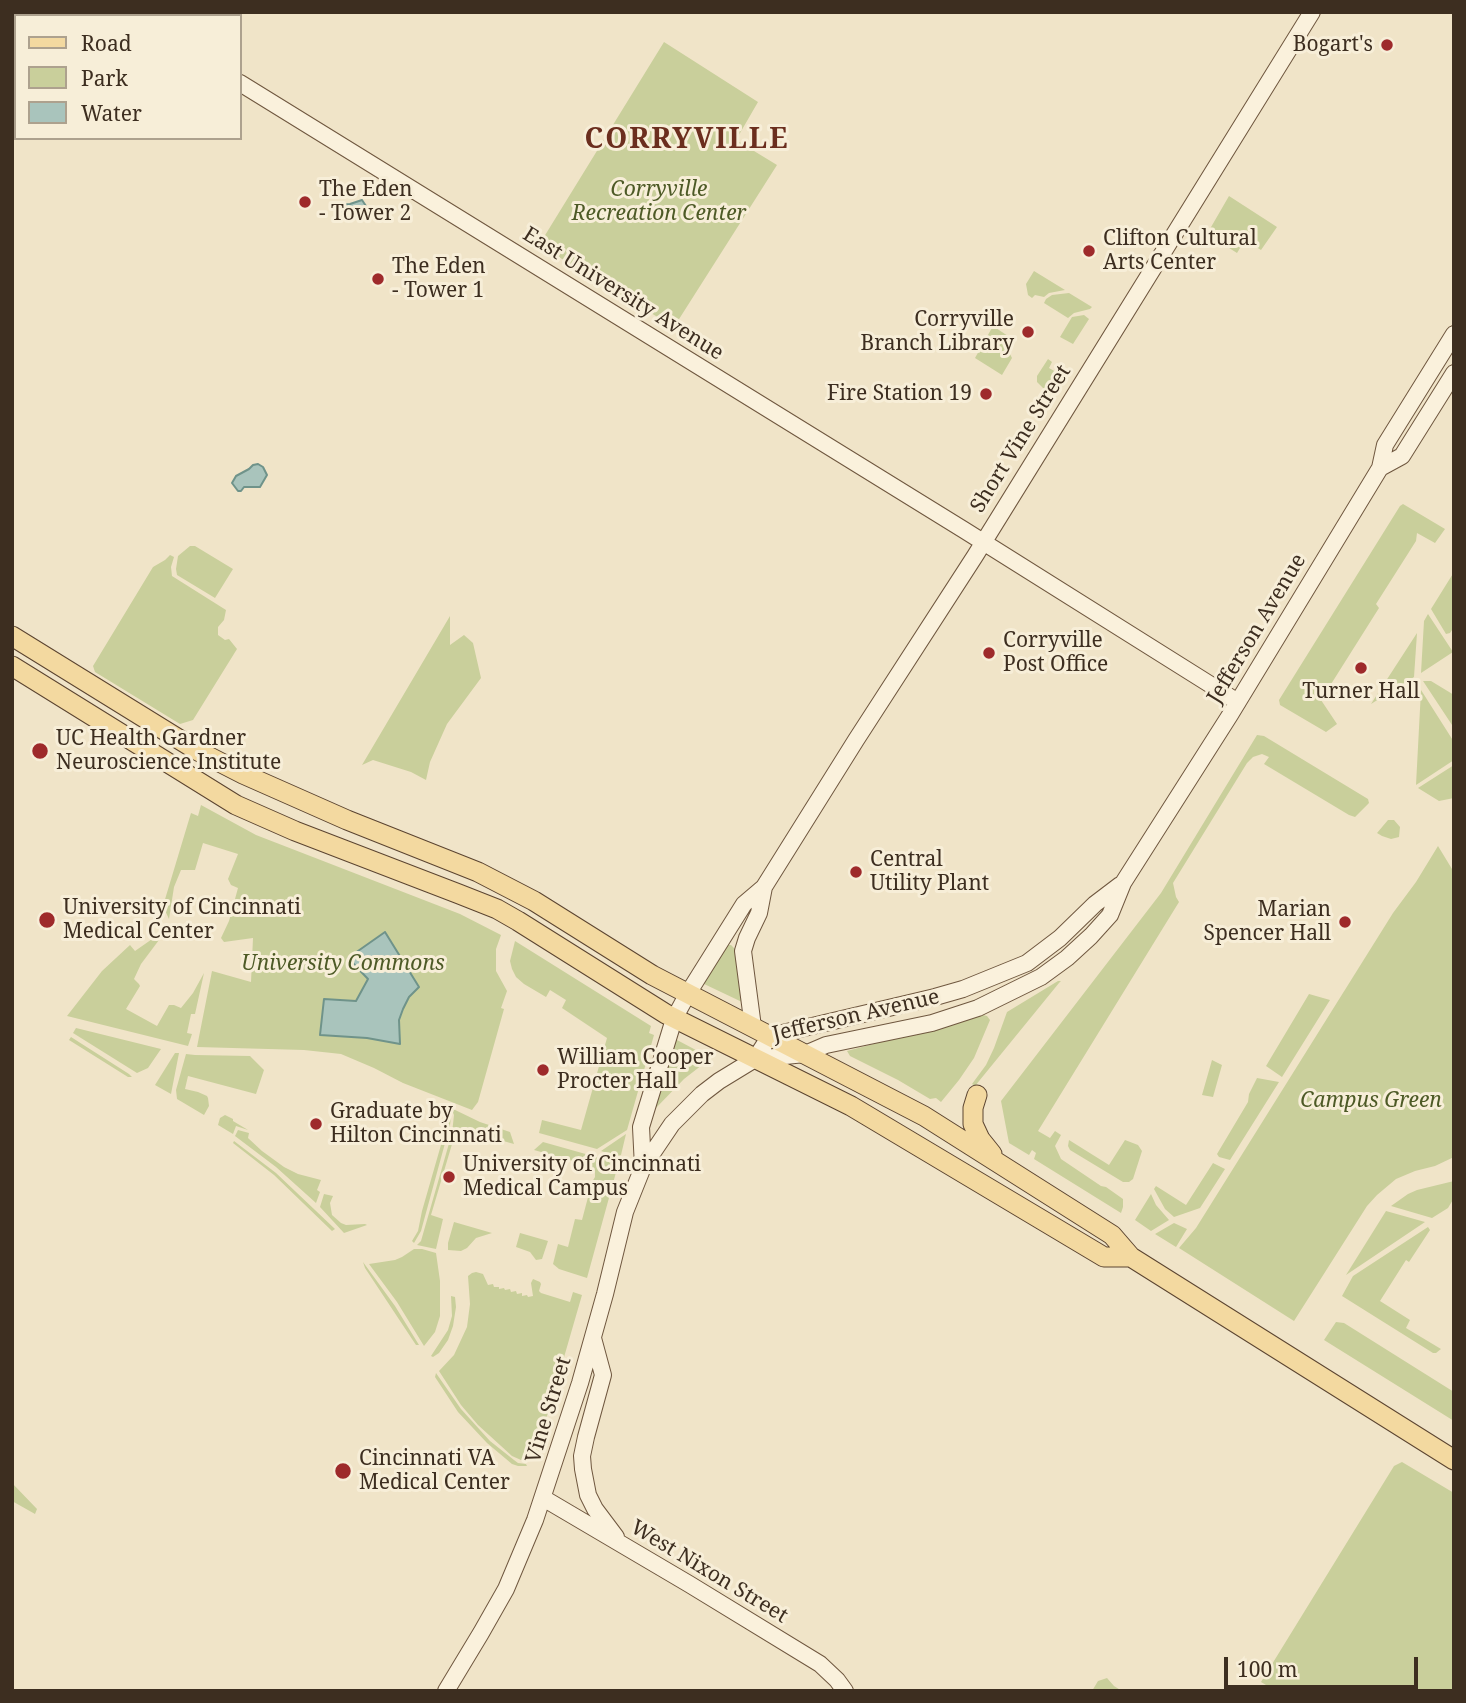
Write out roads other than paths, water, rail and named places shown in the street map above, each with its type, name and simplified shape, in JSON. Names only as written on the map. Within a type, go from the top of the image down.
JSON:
[{"type":"main road","points":[[12,636],[198,751],[347,820],[478,872],[534,901],[687,995],[762,1031],[935,1123],[1112,1235],[1131,1257],[1454,1460]]},
{"type":"main road","points":[[12,666],[236,805],[496,909],[674,1019],[880,1122],[1104,1257],[1131,1257]]},
{"type":"main road","points":[[977,1095],[973,1108],[973,1125],[976,1132],[989,1151],[1014,1173]]},
{"type":"street","name":"Short Vine Street","points":[[674,1019],[744,904],[764,887],[983,542],[1311,12]]},
{"type":"street","name":"East University Avenue","points":[[242,84],[1238,702]]},
{"type":"street","name":"Jefferson Avenue","points":[[1123,883],[1027,963],[935,997],[762,1031],[755,1059],[805,1054],[826,1045],[932,1023],[978,1008],[1041,977],[1091,936],[1110,915],[1123,883],[1238,702],[1380,468],[1385,445],[1454,334]]},
{"type":"street","name":"Jefferson Avenue","points":[[1380,468],[1402,456],[1454,373]]},
{"type":"street","name":"Short Vine Street","points":[[762,1031],[743,951],[760,913],[764,887]]},
{"type":"street","name":"Vine Street","points":[[643,1167],[641,1127],[674,1019]]},
{"type":"street","name":"Vine Street","points":[[446,1691],[506,1588],[543,1498],[580,1383],[625,1212],[643,1167],[666,1132],[688,1106],[719,1080],[755,1059]]},
{"type":"street","points":[[593,1337],[603,1375],[582,1456],[584,1483],[592,1502],[620,1542]]},
{"type":"street","name":"West Nixon Street","points":[[543,1498],[820,1664],[845,1691]]},
{"type":"water","points":[[362,200],[368,209],[358,214],[336,217],[338,205]]},
{"type":"water","points":[[258,464],[267,475],[260,487],[244,487],[238,491],[232,483],[236,476]]},
{"type":"water","points":[[385,932],[419,987],[409,997],[399,1020],[400,1044],[367,1038],[320,1035],[324,999],[356,1001],[368,979],[348,958]]},
{"type":"place","name":"Bogart's","points":[[1387,45]]},
{"type":"place","name":"The Eden - Tower 2","points":[[305,202]]},
{"type":"place","name":"Clifton Cultural Arts Center","points":[[1089,251]]},
{"type":"place","name":"The Eden - Tower 1","points":[[378,279]]},
{"type":"place","name":"Corryville Branch Library","points":[[1028,332]]},
{"type":"place","name":"Fire Station 19","points":[[986,394]]},
{"type":"place","name":"Corryville Post Office","points":[[989,653]]},
{"type":"place","name":"Turner Hall","points":[[1361,668]]},
{"type":"place","name":"UC Health Gardner Neuroscience Institute","points":[[40,751]]},
{"type":"place","name":"Central Utility Plant","points":[[856,872]]},
{"type":"place","name":"University of Cincinnati Medical Center","points":[[47,920]]},
{"type":"place","name":"Marian Spencer Hall","points":[[1345,922]]},
{"type":"place","name":"William Cooper Procter Hall","points":[[543,1070]]},
{"type":"place","name":"Graduate by Hilton Cincinnati","points":[[316,1124]]},
{"type":"place","name":"University of Cincinnati Medical Campus","points":[[449,1177]]},
{"type":"place","name":"Cincinnati VA Medical Center","points":[[343,1471]]},
{"type":"district","name":"CORRYVILLE","points":[[687,140]]},
{"type":"park label","name":"Corryville Recreation Center","points":[[659,202]]},
{"type":"park label","name":"University Commons","points":[[343,964]]},
{"type":"park label","name":"Campus Green","points":[[1371,1101]]}]
